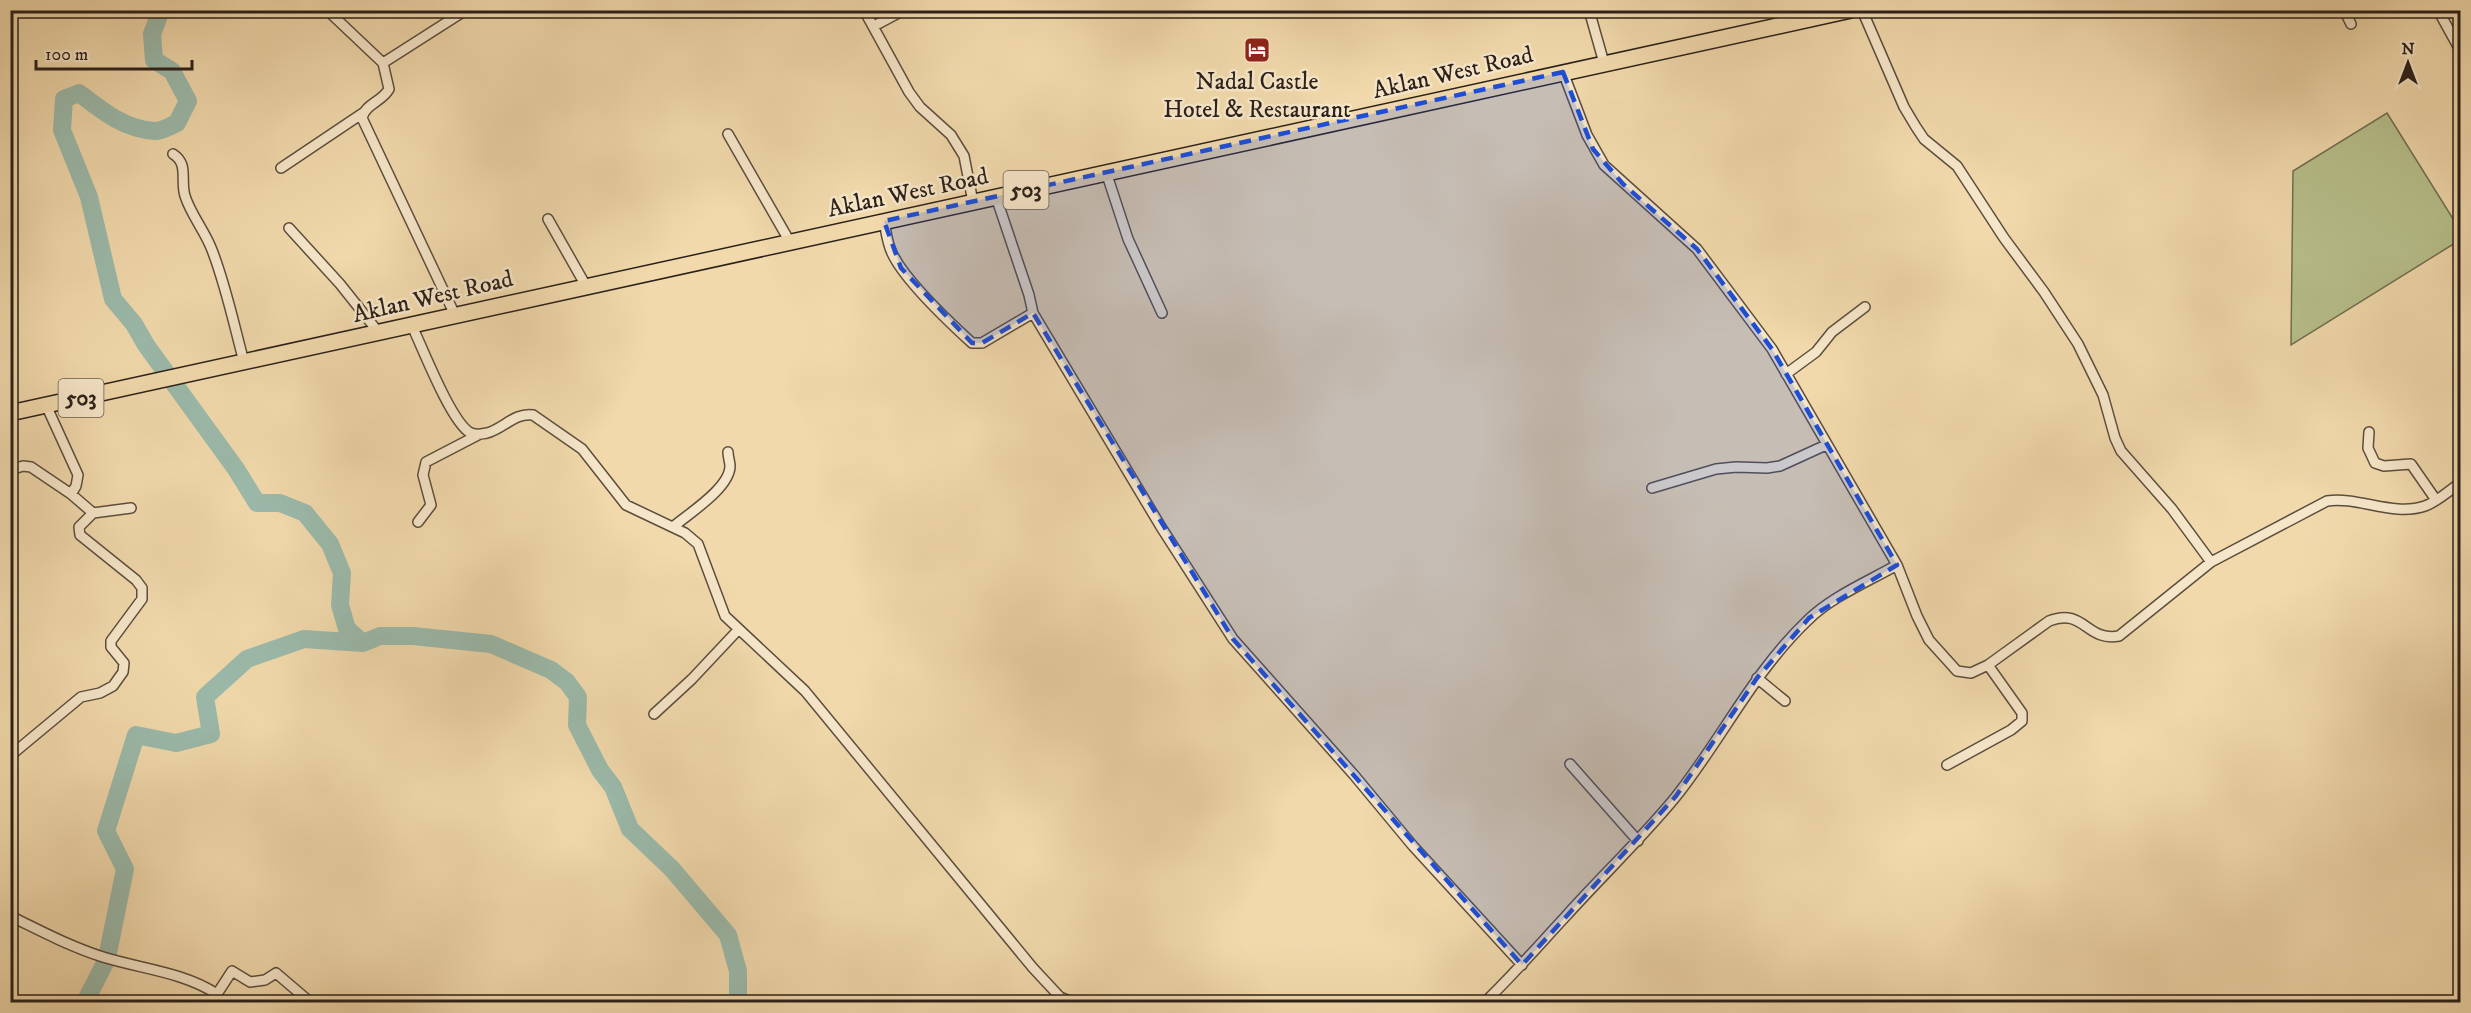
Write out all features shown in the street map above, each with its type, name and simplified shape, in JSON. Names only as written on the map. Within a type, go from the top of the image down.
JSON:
[{"type":"main road","name":"Aklan West Road","points":[[10,413],[1829,12],[1851,10]]},
{"type":"street","points":[[281,168],[385,97],[389,89],[383,63],[327,10]]},
{"type":"street","points":[[383,63],[466,10]]},
{"type":"street","points":[[864,10],[909,92],[920,107],[951,135],[964,156],[973,202]]},
{"type":"street","points":[[874,26],[904,10]]},
{"type":"street","points":[[1589,10],[1604,63]]},
{"type":"street","points":[[1862,10],[1904,107],[1916,127],[1924,139],[1957,166],[2004,238],[2044,292],[2078,344],[2103,395],[2121,451],[2172,509],[2211,562]]},
{"type":"street","points":[[2344,10],[2351,24]]},
{"type":"street","points":[[2438,10],[2460,50]]},
{"type":"street","points":[[1563,72],[1593,149],[1604,165],[1697,249],[1772,349],[1897,565],[1929,640],[1958,670],[1971,673],[1988,665],[2042,626],[2060,617],[2074,618],[2098,636],[2108,638],[2120,636],[2211,562],[2327,501],[2339,499],[2390,508],[2425,506],[2460,483]]},
{"type":"street","points":[[363,113],[362,118],[371,141],[455,315]]},
{"type":"street","points":[[728,134],[790,242]]},
{"type":"street","points":[[173,154],[179,158],[183,166],[185,195],[211,247],[222,278],[244,362]]},
{"type":"street","points":[[1106,172],[1128,239],[1162,313]]},
{"type":"street","points":[[996,196],[1033,313],[1161,527],[1233,639],[1413,846],[1522,965]]},
{"type":"street","points":[[548,219],[586,286]]},
{"type":"street","points":[[884,221],[892,253],[901,268],[936,308],[972,343],[982,343],[1033,313]]},
{"type":"street","points":[[289,228],[340,284],[379,333]]},
{"type":"street","points":[[1786,374],[1816,352],[1832,332],[1864,307]]},
{"type":"street","points":[[412,326],[440,388],[460,421],[469,432],[478,435]]},
{"type":"street","points":[[46,405],[78,475],[76,486],[71,494]]},
{"type":"street","points":[[418,522],[431,506],[423,475],[426,462],[478,435],[491,432],[517,417],[526,414],[533,416],[582,450],[626,505],[685,533],[698,544],[725,616],[805,691],[1033,969],[1060,997],[1070,1001],[1108,1002]]},
{"type":"street","points":[[2369,432],[2368,448],[2375,463],[2384,466],[2411,464],[2436,500]]},
{"type":"street","points":[[1652,488],[1716,469],[1780,466],[1827,444]]},
{"type":"street","points":[[673,527],[723,483],[730,467],[728,452]]},
{"type":"street","points":[[10,470],[23,466],[31,467],[71,494],[93,513]]},
{"type":"street","points":[[10,756],[81,697],[99,693],[113,686],[123,672],[124,663],[111,647],[111,641],[142,599],[142,588],[136,580],[80,535],[79,527],[93,513],[131,508]]},
{"type":"street","points":[[1485,1002],[1638,841],[1676,796],[1757,678],[1809,618],[1846,593],[1897,565]]},
{"type":"street","points":[[654,714],[692,679],[738,630]]},
{"type":"street","points":[[1947,765],[2011,730],[2022,721],[2022,713],[1988,665]]},
{"type":"street","points":[[1757,678],[1785,701]]},
{"type":"street","points":[[1570,764],[1638,841]]},
{"type":"street","points":[[10,915],[63,943],[104,957],[202,984],[218,994],[232,971],[250,982],[265,980],[276,973],[310,1002]]},
{"type":"highlighted area","points":[[1563,72],[1593,149],[1623,184],[1697,249],[1772,349],[1897,565],[1809,618],[1757,678],[1676,796],[1522,965],[1233,639],[1033,313],[982,343],[972,343],[901,268],[884,221]]},
{"type":"green space","points":[[2387,113],[2460,230],[2460,240],[2291,345],[2293,171]]},
{"type":"waterway","points":[[161,10],[152,34],[154,60],[172,71],[188,101],[177,123],[158,131],[144,130],[114,118],[79,93],[64,99],[62,130],[89,197],[113,299],[134,324],[146,345],[236,469],[257,503],[280,503],[305,513],[330,544],[342,573],[340,605],[347,629],[363,643]]},
{"type":"waterway","points":[[108,953],[125,869],[106,831],[136,735],[176,743],[211,734],[205,697],[247,659],[304,639],[363,643],[380,636],[413,636],[491,644],[551,670],[567,682],[578,697],[577,725],[600,770],[613,787],[630,829],[672,869],[728,935],[738,971],[738,1002]]},
{"type":"waterway","points":[[85,1002],[105,963]]},
{"type":"place","name":"Nadal Castle Hotel & Restaurant","points":[[1257,50]]}]
